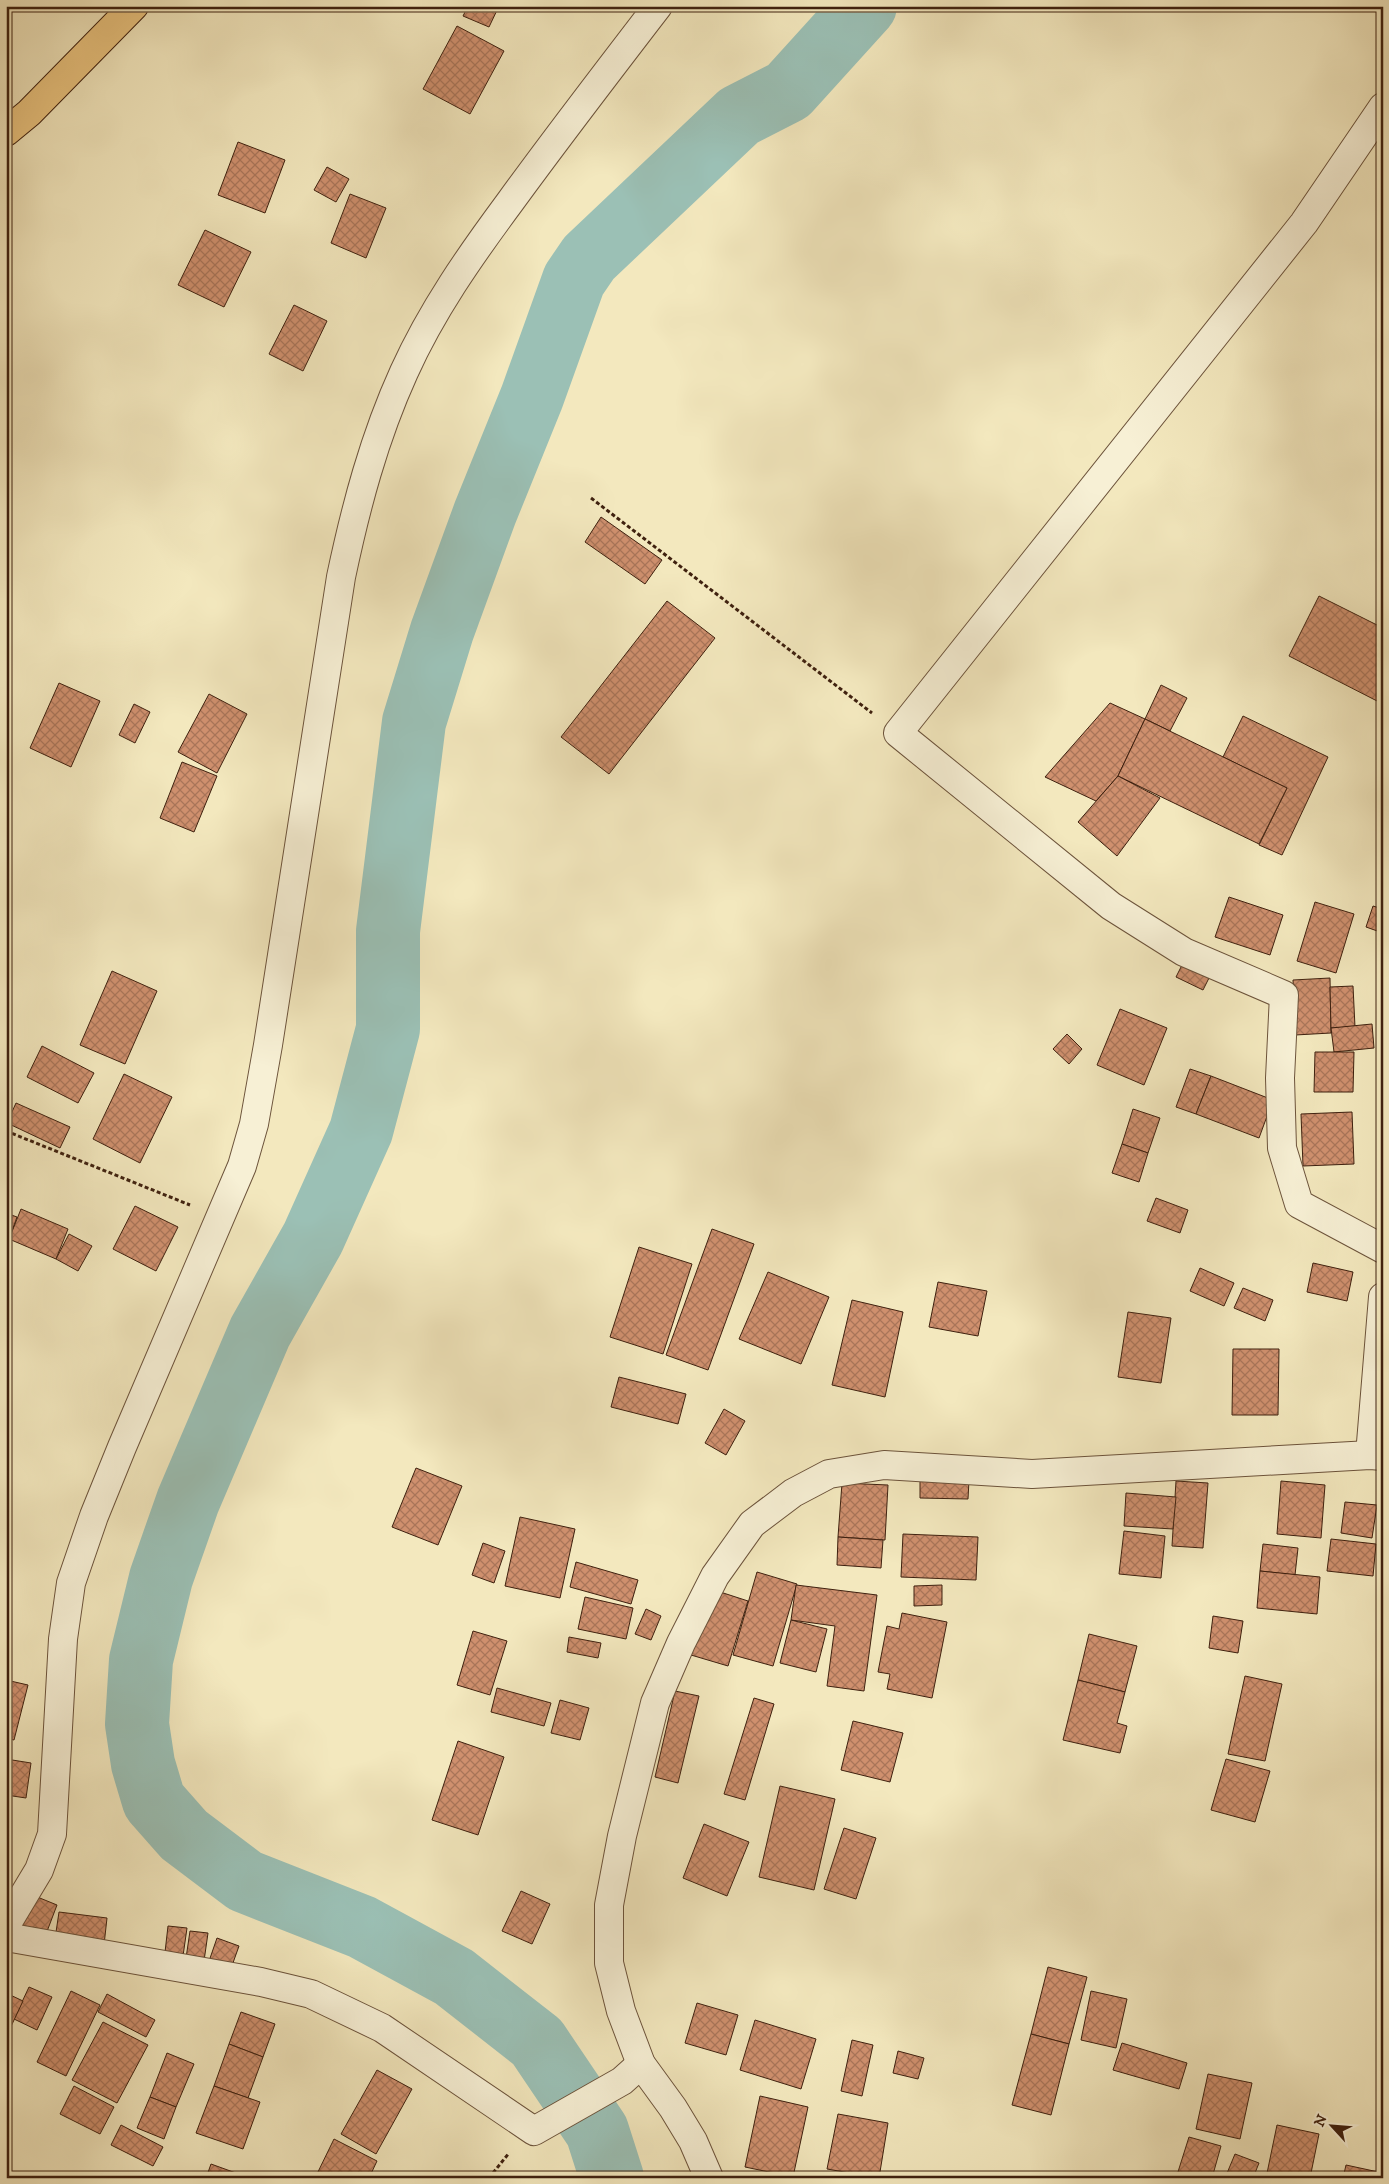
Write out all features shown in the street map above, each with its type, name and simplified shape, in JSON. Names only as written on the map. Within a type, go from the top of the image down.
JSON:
[{"type":"main road","points":[[6,132],[29,113],[134,6]]},
{"type":"street","points":[[6,1925],[39,1870],[52,1834],[63,1639],[71,1583],[94,1516],[122,1447],[242,1166],[254,1124],[272,1026],[341,577],[355,511],[374,446],[404,372],[446,292],[561,131],[658,6]]},
{"type":"street","points":[[1383,107],[1304,223],[898,733],[1111,906],[1184,952],[1284,995],[1280,1078],[1282,1148],[1299,1204],[1383,1250]]},
{"type":"street","points":[[709,2178],[683,2125],[631,2072],[621,2011],[609,1963],[609,1905],[622,1836],[655,1703],[681,1643],[715,1576],[752,1524],[793,1493],[829,1474],[884,1466],[1032,1474],[1376,1455],[1383,1297]]},
{"type":"street","points":[[6,1937],[261,1982],[311,1994],[382,2028],[534,2131],[631,2072]]},
{"type":"path","points":[[591,498],[898,733]]},
{"type":"path","points":[[6,1132],[221,1216]]},
{"type":"building","points":[[468,6],[499,6],[489,27],[463,16]]},
{"type":"building","points":[[457,26],[504,51],[470,114],[423,89]]},
{"type":"building","points":[[238,142],[285,160],[265,213],[218,195]]},
{"type":"building","points":[[327,167],[349,179],[336,202],[314,190]]},
{"type":"building","points":[[350,194],[386,208],[366,258],[331,243]]},
{"type":"building","points":[[205,230],[251,252],[224,307],[178,285]]},
{"type":"building","points":[[294,305],[327,321],[303,371],[269,354]]},
{"type":"building","points":[[601,517],[662,560],[645,584],[585,542]]},
{"type":"building","points":[[1319,596],[1383,628],[1383,699],[1381,703],[1289,656]]},
{"type":"building","points":[[667,601],[715,638],[609,774],[561,737]]},
{"type":"building","points":[[59,683],[100,701],[71,767],[30,748]]},
{"type":"building","points":[[1161,685],[1187,698],[1170,731],[1145,719]]},
{"type":"building","points":[[209,694],[247,714],[217,773],[178,752]]},
{"type":"building","points":[[1110,703],[1145,719],[1118,776],[1096,801],[1045,777]]},
{"type":"building","points":[[134,704],[150,712],[135,743],[119,735]]},
{"type":"building","points":[[1243,716],[1328,757],[1282,855],[1259,845],[1287,788],[1223,757]]},
{"type":"building","points":[[1145,719],[1287,788],[1259,844],[1118,776]]},
{"type":"building","points":[[182,762],[217,776],[194,832],[160,818]]},
{"type":"building","points":[[1118,776],[1160,798],[1117,856],[1078,822]]},
{"type":"building","points":[[1229,897],[1283,915],[1270,955],[1215,937]]},
{"type":"building","points":[[1315,902],[1354,914],[1336,973],[1297,961]]},
{"type":"building","points":[[1373,906],[1383,909],[1383,933],[1366,927]]},
{"type":"building","points":[[1187,955],[1214,968],[1203,990],[1176,977]]},
{"type":"building","points":[[112,971],[157,991],[125,1064],[80,1045]]},
{"type":"building","points":[[1330,978],[1331,1033],[1295,1035],[1293,980]]},
{"type":"building","points":[[1353,986],[1355,1027],[1331,1028],[1330,987]]},
{"type":"building","points":[[1120,1009],[1167,1028],[1144,1085],[1097,1065]]},
{"type":"building","points":[[1372,1024],[1374,1048],[1334,1052],[1331,1028]]},
{"type":"building","points":[[1067,1034],[1082,1049],[1069,1064],[1053,1049]]},
{"type":"building","points":[[42,1046],[94,1073],[78,1103],[27,1077]]},
{"type":"building","points":[[1315,1052],[1354,1052],[1353,1092],[1314,1092]]},
{"type":"building","points":[[1190,1069],[1211,1076],[1196,1114],[1176,1107]]},
{"type":"building","points":[[124,1074],[172,1097],[140,1163],[93,1139]]},
{"type":"building","points":[[1211,1076],[1273,1100],[1259,1138],[1196,1114]]},
{"type":"building","points":[[16,1103],[70,1127],[60,1148],[7,1123]]},
{"type":"building","points":[[1133,1109],[1160,1118],[1148,1153],[1122,1144]]},
{"type":"building","points":[[1352,1112],[1354,1164],[1303,1166],[1301,1114]]},
{"type":"building","points":[[1122,1144],[1148,1153],[1139,1182],[1112,1173]]},
{"type":"building","points":[[1156,1198],[1188,1210],[1180,1233],[1147,1221]]},
{"type":"building","points":[[135,1206],[178,1227],[156,1271],[113,1249]]},
{"type":"building","points":[[21,1209],[68,1229],[56,1259],[9,1239]]},
{"type":"building","points":[[6,1213],[17,1217],[9,1239],[6,1239]]},
{"type":"building","points":[[712,1229],[754,1244],[708,1370],[666,1355]]},
{"type":"building","points":[[69,1234],[92,1246],[78,1271],[56,1259]]},
{"type":"building","points":[[639,1247],[692,1264],[663,1354],[610,1337]]},
{"type":"building","points":[[1313,1263],[1353,1272],[1347,1301],[1307,1292]]},
{"type":"building","points":[[1200,1268],[1234,1283],[1224,1306],[1190,1291]]},
{"type":"building","points":[[768,1272],[829,1297],[801,1364],[739,1339]]},
{"type":"building","points":[[938,1282],[987,1291],[978,1336],[929,1327]]},
{"type":"building","points":[[1243,1288],[1273,1300],[1265,1321],[1234,1308]]},
{"type":"building","points":[[852,1300],[903,1312],[885,1397],[832,1385]]},
{"type":"building","points":[[1128,1312],[1171,1318],[1161,1383],[1118,1377]]},
{"type":"building","points":[[1233,1349],[1279,1349],[1278,1415],[1232,1415]]},
{"type":"building","points":[[619,1377],[686,1394],[678,1424],[611,1407]]},
{"type":"building","points":[[724,1409],[745,1421],[726,1455],[705,1443]]},
{"type":"building","points":[[416,1468],[462,1486],[438,1545],[392,1527]]},
{"type":"building","points":[[920,1478],[969,1480],[968,1499],[920,1498]]},
{"type":"building","points":[[1176,1481],[1208,1483],[1203,1548],[1172,1546]]},
{"type":"building","points":[[1281,1481],[1325,1485],[1321,1538],[1277,1534]]},
{"type":"building","points":[[842,1483],[888,1485],[885,1540],[838,1537]]},
{"type":"building","points":[[1126,1493],[1176,1497],[1173,1529],[1124,1526]]},
{"type":"building","points":[[1345,1502],[1377,1505],[1372,1538],[1341,1533]]},
{"type":"building","points":[[520,1517],[575,1529],[560,1598],[505,1586]]},
{"type":"building","points":[[1124,1531],[1165,1536],[1161,1578],[1119,1574]]},
{"type":"building","points":[[903,1534],[978,1537],[976,1580],[901,1577]]},
{"type":"building","points":[[838,1537],[883,1540],[881,1568],[837,1565]]},
{"type":"building","points":[[1331,1539],[1376,1544],[1373,1576],[1327,1571]]},
{"type":"building","points":[[483,1543],[505,1551],[494,1583],[472,1575]]},
{"type":"building","points":[[1263,1544],[1298,1548],[1295,1575],[1260,1571]]},
{"type":"building","points":[[576,1562],[638,1580],[631,1604],[570,1587]]},
{"type":"building","points":[[1260,1571],[1320,1577],[1317,1614],[1257,1608]]},
{"type":"building","points":[[757,1572],[797,1584],[773,1666],[733,1655]]},
{"type":"building","points":[[796,1585],[877,1595],[864,1691],[827,1686],[835,1626],[791,1620]]},
{"type":"building","points":[[942,1585],[942,1605],[914,1606],[914,1586]]},
{"type":"building","points":[[711,1589],[748,1601],[728,1666],[691,1655]]},
{"type":"building","points":[[585,1597],[633,1608],[626,1639],[578,1629]]},
{"type":"building","points":[[646,1609],[661,1616],[651,1640],[635,1634]]},
{"type":"building","points":[[902,1613],[947,1622],[932,1698],[887,1689],[890,1674],[878,1672],[887,1626],[899,1629]]},
{"type":"building","points":[[1213,1616],[1243,1621],[1238,1653],[1209,1648]]},
{"type":"building","points":[[791,1620],[827,1629],[816,1672],[780,1663]]},
{"type":"building","points":[[473,1631],[507,1641],[490,1695],[457,1685]]},
{"type":"building","points":[[1089,1634],[1137,1646],[1125,1692],[1078,1680]]},
{"type":"building","points":[[569,1637],[601,1643],[598,1658],[567,1652]]},
{"type":"building","points":[[1245,1676],[1282,1684],[1265,1761],[1228,1754]]},
{"type":"building","points":[[6,1680],[28,1685],[14,1740],[6,1738]]},
{"type":"building","points":[[1078,1680],[1125,1692],[1117,1723],[1127,1726],[1120,1753],[1063,1740]]},
{"type":"building","points":[[497,1688],[551,1703],[544,1726],[491,1712]]},
{"type":"building","points":[[675,1691],[699,1696],[678,1783],[655,1777]]},
{"type":"building","points":[[754,1698],[774,1704],[745,1800],[724,1794]]},
{"type":"building","points":[[560,1700],[589,1708],[580,1740],[551,1733]]},
{"type":"building","points":[[853,1721],[903,1733],[890,1782],[841,1770]]},
{"type":"building","points":[[458,1741],[504,1757],[478,1835],[432,1820]]},
{"type":"building","points":[[6,1759],[31,1763],[26,1798],[6,1795]]},
{"type":"building","points":[[1226,1759],[1270,1771],[1255,1822],[1211,1810]]},
{"type":"building","points":[[780,1786],[835,1799],[814,1890],[759,1877]]},
{"type":"building","points":[[704,1824],[749,1842],[727,1896],[683,1878]]},
{"type":"building","points":[[844,1828],[876,1838],[856,1899],[824,1889]]},
{"type":"building","points":[[521,1891],[550,1904],[532,1944],[502,1931]]},
{"type":"building","points":[[30,1894],[57,1905],[43,1942],[15,1932]]},
{"type":"building","points":[[59,1912],[107,1918],[104,1945],[55,1939]]},
{"type":"building","points":[[168,1926],[187,1928],[182,1963],[164,1961]]},
{"type":"building","points":[[190,1931],[208,1933],[203,1968],[185,1965]]},
{"type":"building","points":[[217,1938],[239,1946],[229,1974],[207,1967]]},
{"type":"building","points":[[1048,1967],[1087,1977],[1069,2044],[1031,2034]]},
{"type":"building","points":[[29,1987],[52,1997],[37,2030],[14,2019]]},
{"type":"building","points":[[71,1991],[100,2005],[66,2076],[37,2062]]},
{"type":"building","points":[[1091,1991],[1127,1999],[1116,2048],[1081,2040]]},
{"type":"building","points":[[6,1993],[23,2001],[6,2037]]},
{"type":"building","points":[[107,1994],[155,2020],[146,2037],[98,2012]]},
{"type":"building","points":[[697,2003],[738,2015],[726,2055],[685,2043]]},
{"type":"building","points":[[241,2012],[275,2024],[263,2057],[229,2044]]},
{"type":"building","points":[[755,2020],[816,2039],[801,2089],[740,2070]]},
{"type":"building","points":[[103,2022],[148,2045],[117,2103],[72,2080]]},
{"type":"building","points":[[1031,2034],[1069,2044],[1051,2115],[1012,2105]]},
{"type":"building","points":[[852,2040],[873,2045],[862,2096],[841,2091]]},
{"type":"building","points":[[1122,2043],[1187,2063],[1179,2089],[1113,2070]]},
{"type":"building","points":[[229,2044],[263,2057],[248,2098],[214,2086]]},
{"type":"building","points":[[898,2051],[924,2058],[918,2079],[893,2073]]},
{"type":"building","points":[[167,2053],[194,2064],[176,2107],[150,2097]]},
{"type":"building","points":[[377,2070],[412,2089],[376,2154],[341,2134]]},
{"type":"building","points":[[1208,2074],[1252,2083],[1240,2139],[1196,2129]]},
{"type":"building","points":[[74,2086],[114,2107],[100,2134],[60,2114]]},
{"type":"building","points":[[214,2086],[260,2102],[243,2149],[196,2133]]},
{"type":"building","points":[[760,2096],[808,2107],[793,2177],[745,2167]]},
{"type":"building","points":[[150,2097],[176,2107],[164,2139],[137,2128]]},
{"type":"building","points":[[838,2114],[888,2123],[879,2178],[827,2169]]},
{"type":"building","points":[[121,2125],[163,2147],[153,2166],[111,2145]]},
{"type":"building","points":[[1277,2125],[1319,2134],[1310,2178],[1266,2178]]},
{"type":"building","points":[[1189,2137],[1221,2146],[1212,2178],[1185,2178],[1177,2175]]},
{"type":"building","points":[[334,2139],[377,2161],[369,2178],[315,2178]]},
{"type":"building","points":[[1235,2154],[1259,2163],[1253,2178],[1225,2178]]},
{"type":"building","points":[[211,2164],[247,2177],[247,2178],[206,2178]]},
{"type":"building","points":[[1346,2165],[1383,2173],[1383,2178],[1343,2178]]},
{"type":"waterway","points":[[612,2178],[597,2131],[537,2042],[454,1977],[362,1927],[245,1881],[184,1835],[154,1801],[143,1764],[137,1724],[141,1660],[161,1578],[188,1501],[260,1332],[313,1238],[361,1131],[388,1029],[388,931],[414,722],[442,631],[485,513],[532,397],[574,280],[589,258],[739,116],[788,91],[865,6]]}]
